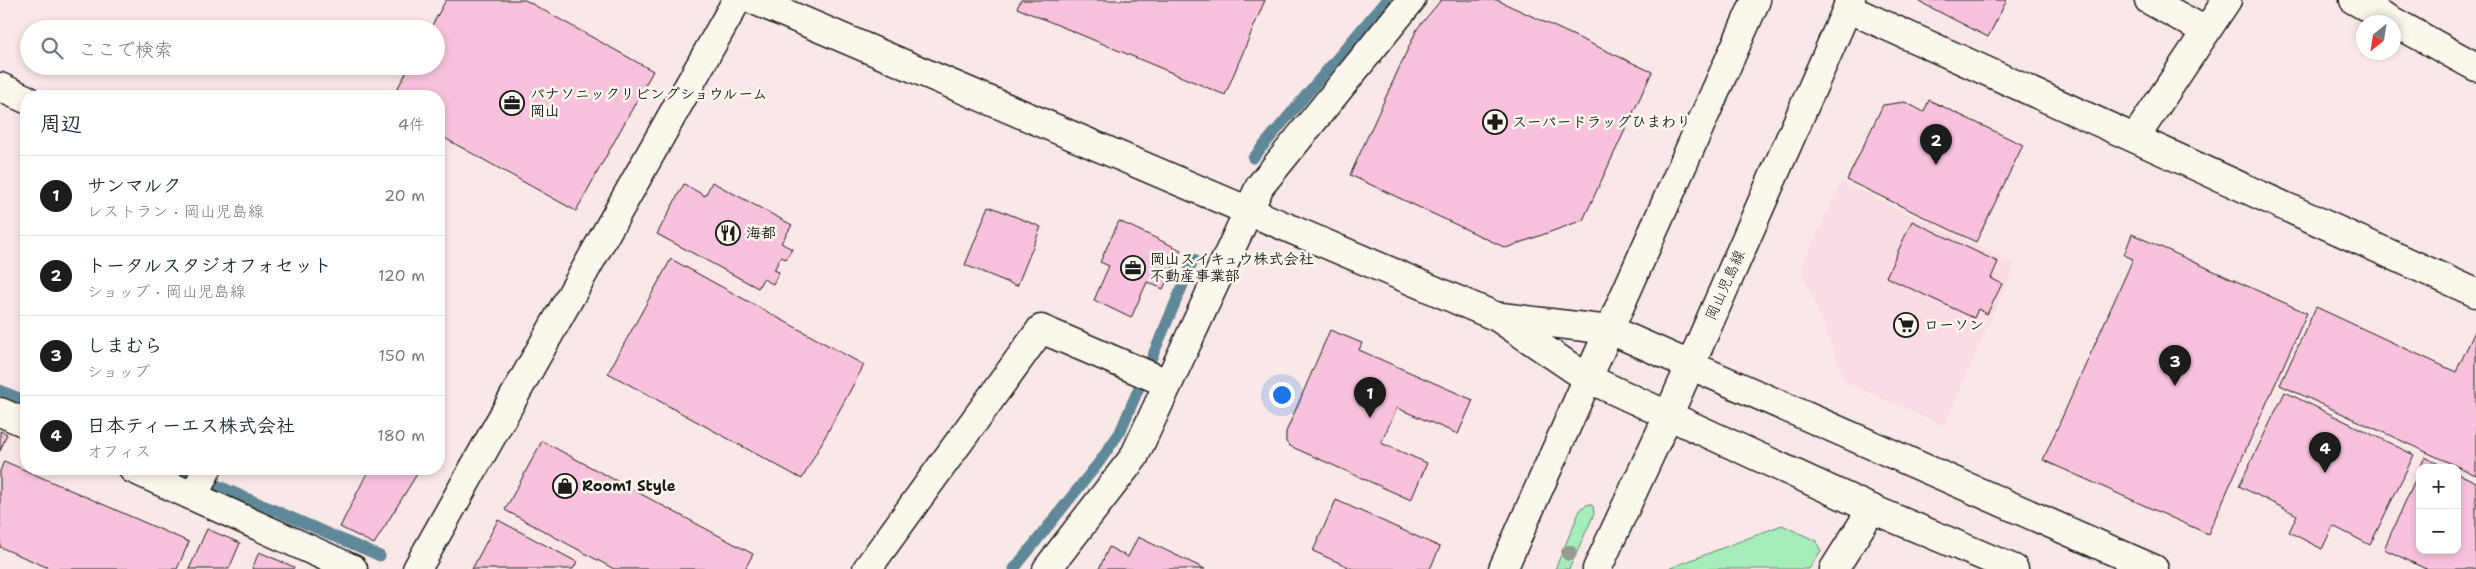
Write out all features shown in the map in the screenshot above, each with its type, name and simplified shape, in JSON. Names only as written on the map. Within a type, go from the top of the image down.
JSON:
[{"type":"street","points":[[416,569],[737,0]]},
{"type":"street","points":[[754,0],[1497,317],[1587,378],[1872,509],[2014,569]]},
{"type":"street","points":[[1047,569],[1134,457],[1152,377],[1249,211],[1260,186],[1410,0]]},
{"type":"street","points":[[1503,569],[1756,0]]},
{"type":"street","points":[[2149,0],[2206,31]]},
{"type":"street","points":[[2135,138],[2227,0]]},
{"type":"street","points":[[2354,0],[2476,67]]},
{"type":"street","points":[[1849,4],[2135,138],[2476,293]]},
{"type":"street","name":"岡山児島線","points":[[1598,569],[1668,416],[1849,4]]},
{"type":"street","points":[[0,87],[20,95]]},
{"type":"street","points":[[1497,317],[1610,330],[2154,569]]},
{"type":"street","points":[[867,569],[1041,329],[1152,377]]},
{"type":"street","points":[[0,412],[20,420]]},
{"type":"street","points":[[170,475],[201,480],[354,569]]},
{"type":"street","points":[[1834,569],[1872,509]]},
{"type":"shaded area","name":"ローソン","points":[[1841,182],[2015,264],[1944,426],[1846,382],[1801,269]]},
{"type":"green space","points":[[1589,504],[1593,506],[1594,514],[1569,569],[1555,569],[1581,508]]},
{"type":"green space","points":[[1782,525],[1816,541],[1821,551],[1809,569],[1668,569]]},
{"type":"building","points":[[446,0],[525,0],[653,71],[576,211],[445,138],[445,90],[396,90],[405,75],[445,75],[445,20],[435,20]]},
{"type":"building","points":[[1021,0],[1265,0],[1225,95],[1017,8]]},
{"type":"building","points":[[1441,0],[1497,0],[1652,72],[1583,220],[1506,248],[1350,175],[1417,29]]},
{"type":"building","points":[[1921,0],[2007,0],[1988,37],[1920,2]]},
{"type":"building","points":[[1929,100],[2023,145],[1976,242],[1847,180],[1883,105],[1905,102],[1924,112]]},
{"type":"building","points":[[712,182],[792,225],[781,243],[792,249],[786,259],[781,257],[774,270],[779,272],[773,284],[763,279],[758,288],[657,234],[684,184],[705,196]]},
{"type":"building","points":[[989,206],[1041,227],[1017,286],[965,265]]},
{"type":"building","points":[[1119,221],[1181,250],[1163,289],[1147,282],[1131,318],[1094,300],[1109,266],[1100,262]]},
{"type":"building","points":[[1912,221],[1998,262],[1991,278],[2002,284],[1987,314],[1978,309],[1974,318],[1886,277]]},
{"type":"building","points":[[2132,234],[2307,313],[2208,534],[2043,460],[2133,259],[2124,255]]},
{"type":"building","points":[[671,259],[864,365],[802,479],[608,373]]},
{"type":"building","points":[[2316,307],[2456,372],[2476,329],[2476,475],[2461,468],[2461,464],[2452,464],[2280,385]]},
{"type":"building","points":[[1330,330],[1362,343],[1359,350],[1473,400],[1458,434],[1397,408],[1381,443],[1427,463],[1411,500],[1290,446],[1286,442],[1286,432]]},
{"type":"building","points":[[2285,392],[2414,455],[2370,545],[2333,526],[2322,549],[2289,532],[2297,515],[2239,486]]},
{"type":"building","points":[[0,431],[7,434],[0,451]]},
{"type":"building","points":[[542,441],[753,554],[745,569],[614,569],[505,510]]},
{"type":"building","points":[[2425,457],[2438,464],[2422,464]]},
{"type":"building","points":[[4,461],[20,468],[20,475],[36,475],[189,542],[177,569],[51,569],[0,547],[0,471]]},
{"type":"building","points":[[366,475],[416,475],[374,544],[340,527]]},
{"type":"building","points":[[2461,475],[2476,482],[2476,569],[2426,569],[2384,549],[2416,478],[2416,554],[2461,554]]},
{"type":"building","points":[[1336,500],[1440,547],[1430,569],[1353,569],[1313,551]]},
{"type":"building","points":[[498,520],[577,562],[573,569],[472,569]]},
{"type":"building","points":[[207,529],[240,543],[229,569],[189,569]]},
{"type":"building","points":[[1138,537],[1205,569],[1099,569],[1109,547],[1128,557]]},
{"type":"building","points":[[259,552],[294,567],[293,569],[252,569]]},
{"type":"waterway","points":[[1253,158],[1386,0]]},
{"type":"waterway","points":[[1014,569],[1100,461],[1120,432],[1194,259]]},
{"type":"waterway","points":[[0,390],[20,398]]},
{"type":"waterway","points":[[194,475],[380,556]]},
{"type":"place","name":"パナソニックリビングショウルーム 岡山","points":[[512,103]]},
{"type":"place","name":"スーパードラッグひまわり","points":[[1495,122]]},
{"type":"place","name":"トータルスタジオフォセット","points":[[1936,165]]},
{"type":"place","name":"海都","points":[[728,233]]},
{"type":"place","name":"岡山スイキュウ株式会社 不動産事業部","points":[[1133,268]]},
{"type":"place","name":"ローソン","points":[[1906,325]]},
{"type":"place","name":"しまむら","points":[[2175,386]]},
{"type":"place","name":"サンマルク","points":[[1370,418]]},
{"type":"place","name":"日本ティーエス株式会社","points":[[2325,473]]},
{"type":"place","name":"Room1 Style","points":[[565,486]]}]
